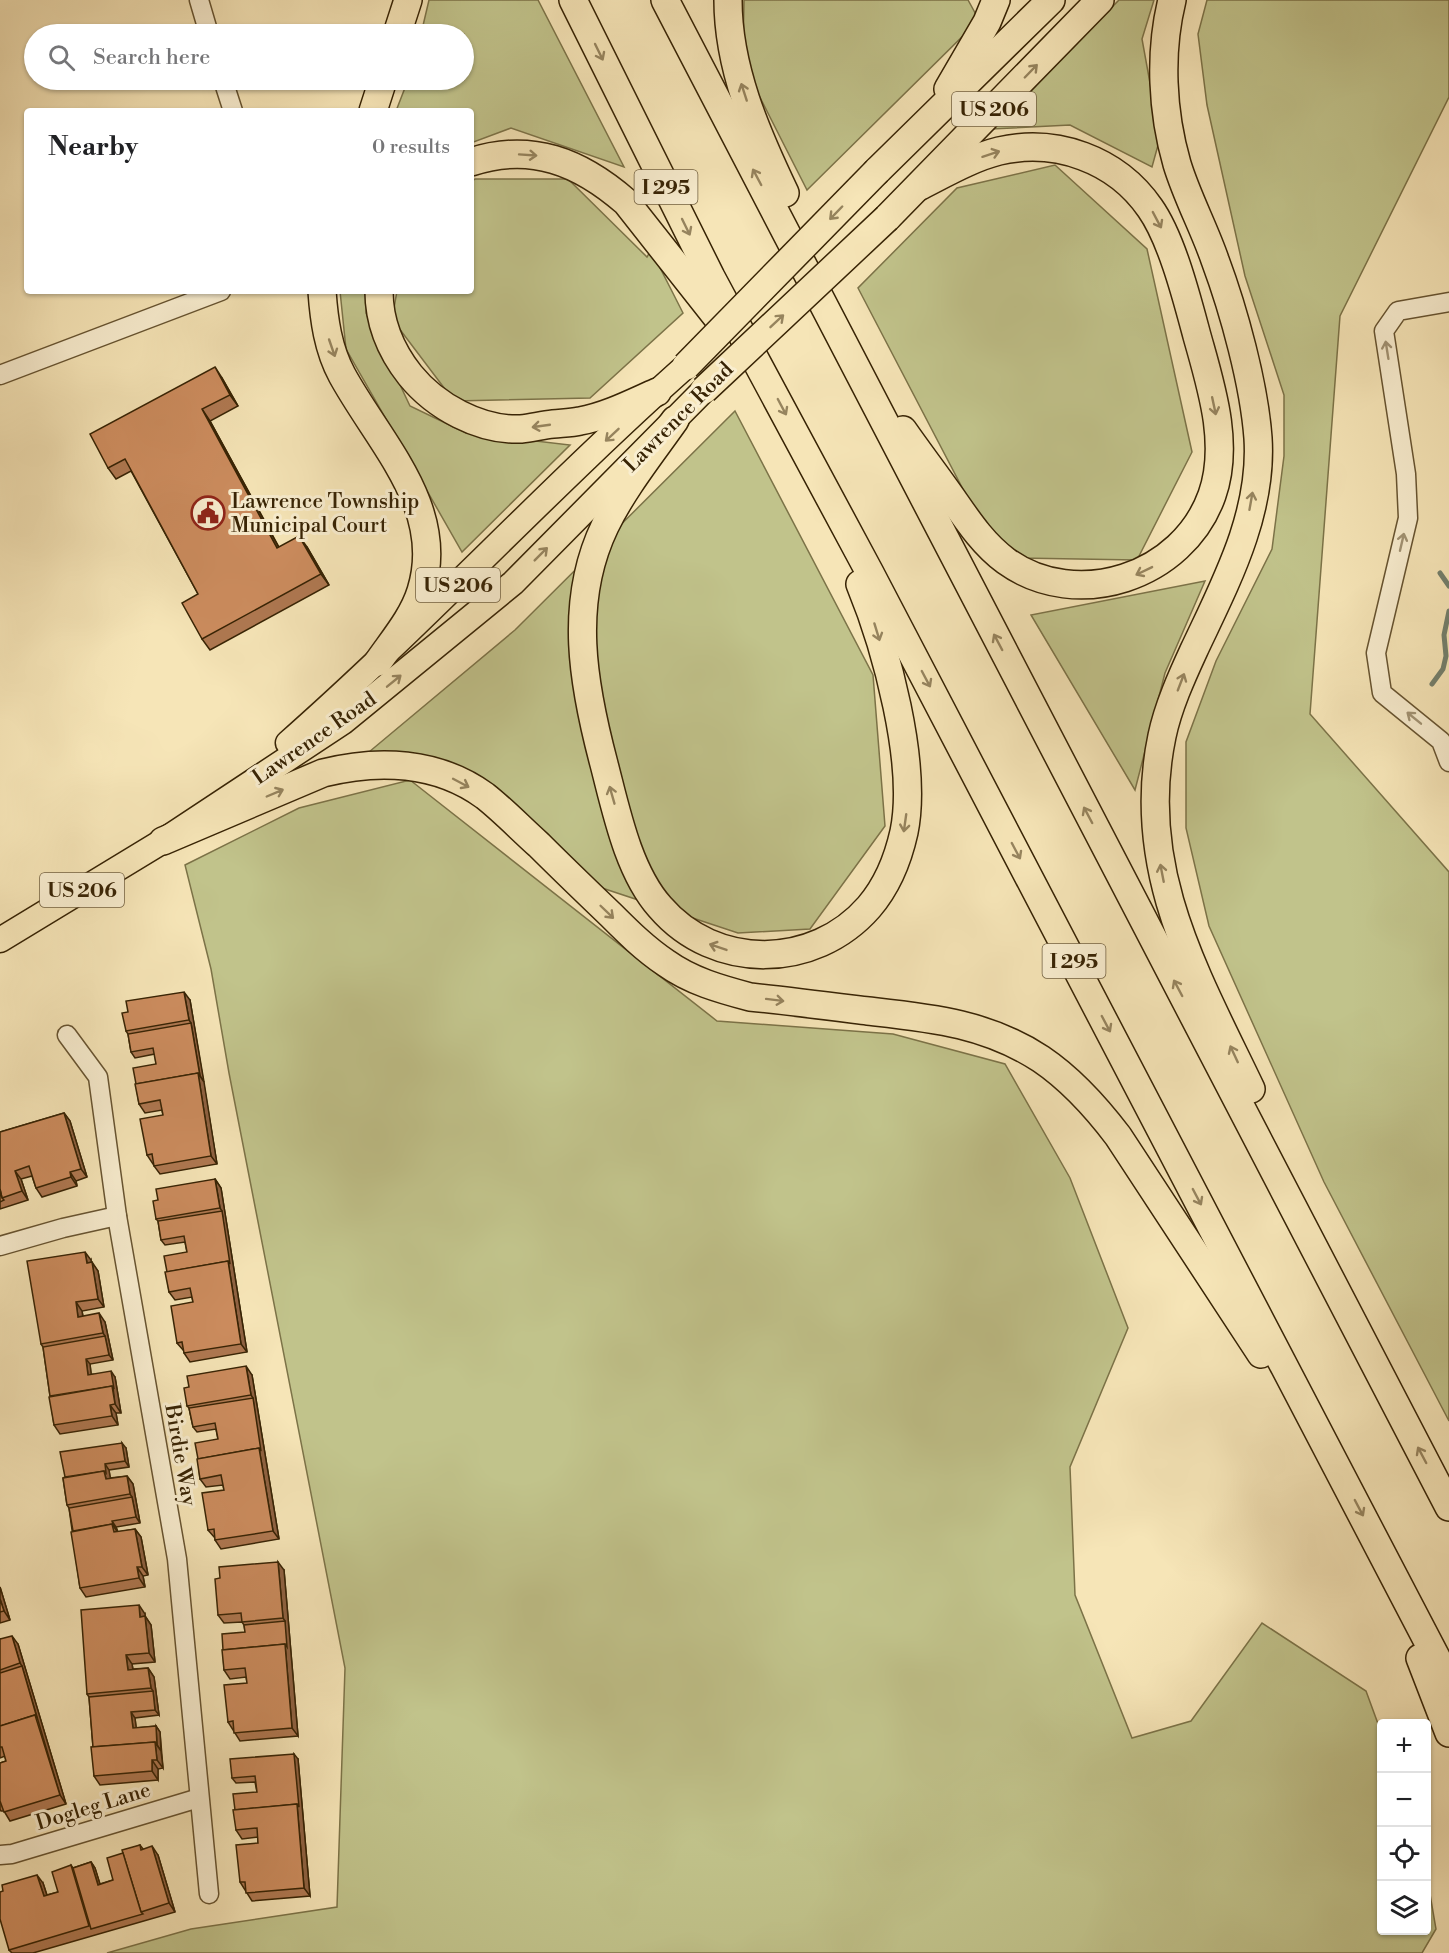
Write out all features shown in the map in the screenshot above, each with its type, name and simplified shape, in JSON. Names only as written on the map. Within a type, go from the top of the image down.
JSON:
[{"type":"highway","points":[[400,24],[408,0]]},
{"type":"highway","name":"I 295","points":[[573,0],[711,277],[882,594],[1449,1682]]},
{"type":"highway","points":[[664,0],[1449,1507]]},
{"type":"highway","points":[[728,0],[733,47],[742,85],[762,143],[788,199],[803,266]]},
{"type":"highway","points":[[923,128],[973,48],[996,0]]},
{"type":"highway","name":"Lawrence Road","points":[[686,366],[877,171],[1051,0]]},
{"type":"highway","name":"Lawrence Road","points":[[704,390],[887,218],[1100,0]]},
{"type":"highway","points":[[1172,0],[1164,51],[1164,89],[1169,128],[1178,166],[1216,262],[1237,329],[1258,439],[1256,475],[1248,519],[1235,561],[1191,656],[1162,736],[1156,781],[1156,826],[1162,871],[1170,909],[1186,952],[1380,1375]]},
{"type":"highway","points":[[374,108],[380,90]]},
{"type":"highway","points":[[844,346],[987,545],[1007,561],[1030,574],[1052,582],[1078,585],[1102,584],[1127,578],[1149,569],[1171,554],[1188,538],[1203,516],[1212,495],[1218,471],[1220,446],[1216,413],[1187,298],[1163,232],[1151,209],[1136,190],[1116,172],[1095,160],[1073,152],[1048,147],[1023,147],[997,152],[973,160],[918,187]]},
{"type":"highway","points":[[474,161],[509,154],[534,155],[561,161],[607,186],[626,202],[713,313],[763,372]]},
{"type":"highway","points":[[322,294],[324,320],[330,346],[341,374],[414,494],[423,517],[427,542],[427,564],[421,592],[410,616],[378,662]]},
{"type":"highway","points":[[379,294],[383,322],[391,346],[400,363],[419,385],[443,405],[469,418],[494,426],[520,429],[580,421],[604,414],[657,392]]},
{"type":"highway","points":[[675,420],[613,511],[596,546],[587,575],[582,605],[583,663],[597,738],[613,798],[634,863],[647,890],[670,918],[699,939],[732,952],[761,956],[782,955],[810,948],[836,935],[859,918],[873,902],[887,879],[898,853],[906,816],[904,756],[900,724],[888,669],[869,605],[800,442]]},
{"type":"highway","points":[[163,841],[323,772],[379,763],[407,765],[456,780],[483,795],[508,816],[642,945],[667,964],[691,977],[719,989],[750,997],[946,1020],[983,1030],[1013,1043],[1042,1060],[1068,1080],[1095,1106],[1118,1136],[1346,1482]]},
{"type":"highway","points":[[1373,1534],[1449,1733]]},
{"type":"main road","name":"Lawrence Road","points":[[226,799],[378,662],[509,532],[686,366]]},
{"type":"main road","name":"Lawrence Road","points":[[0,940],[163,841],[343,722],[513,583],[704,390]]},
{"type":"street","points":[[199,0],[206,24]]},
{"type":"street","points":[[226,90],[231,108]]},
{"type":"street","points":[[0,375],[213,294]]},
{"type":"street","points":[[1449,302],[1398,311],[1384,331],[1406,474],[1408,518],[1376,653],[1382,693],[1441,741],[1449,762]]},
{"type":"street","name":"Birdie Way","points":[[68,1035],[98,1077],[117,1216],[177,1559],[209,1894]]},
{"type":"street","points":[[0,1246],[117,1216]]},
{"type":"street","name":"Dogleg Lane","points":[[0,1854],[12,1854],[199,1798]]},
{"type":"green space","points":[[429,0],[538,0],[624,167],[511,128],[474,142],[474,108],[397,108],[404,90],[474,90],[474,24],[423,24]]},
{"type":"green space","points":[[744,0],[968,0],[979,20],[807,190],[740,58],[743,52]]},
{"type":"green space","points":[[1119,0],[1154,0],[1142,39],[1160,138],[1152,167],[1070,125],[992,129]]},
{"type":"green space","points":[[1207,0],[1449,0],[1449,97],[1340,316],[1310,714],[1449,872],[1449,1421],[1324,1182],[1209,926],[1186,828],[1186,742],[1216,661],[1272,549],[1284,456],[1284,395],[1245,276],[1207,105],[1198,34]]},
{"type":"green space","points":[[1055,165],[1147,249],[1192,452],[1137,560],[1019,558],[991,543],[858,288],[957,188]]},
{"type":"green space","points":[[568,179],[647,257],[651,250],[683,313],[590,398],[454,401],[392,319],[396,294],[474,294],[474,180]]},
{"type":"green space","points":[[340,294],[367,294],[366,313],[410,406],[466,433],[570,445],[462,552],[346,349]]},
{"type":"green space","points":[[735,411],[873,675],[885,826],[810,929],[738,933],[593,885],[469,773],[369,752],[515,630]]},
{"type":"green space","points":[[1205,581],[1165,673],[1135,790],[1031,615]]},
{"type":"green space","points":[[410,780],[717,1021],[893,1034],[1005,1064],[1070,1178],[1128,1328],[1070,1467],[1075,1595],[1132,1738],[1191,1721],[1262,1623],[1366,1691],[1377,1721],[1377,1935],[1431,1935],[1431,1900],[1436,1929],[1422,1953],[107,1953],[191,1929],[337,1907],[345,1668],[229,1073],[211,969],[185,865],[299,808]]},
{"type":"building","name":"Lawrence Township Municipal Court","points":[[215,367],[230,395],[202,409],[277,548],[299,536],[321,574],[202,639],[182,603],[198,594],[125,459],[108,468],[90,434]]},
{"type":"building","points":[[184,992],[189,1020],[126,1031],[122,1013],[128,1012],[126,1001]]},
{"type":"building","points":[[191,1023],[200,1076],[198,1073],[136,1084],[133,1068],[156,1064],[153,1048],[131,1052],[128,1034]]},
{"type":"building","points":[[198,1073],[211,1156],[154,1166],[152,1154],[147,1155],[140,1119],[163,1115],[160,1100],[139,1104],[135,1084]]},
{"type":"building","points":[[64,1113],[81,1169],[70,1172],[71,1177],[36,1188],[29,1166],[15,1171],[22,1191],[2,1198],[0,1132]]},
{"type":"building","points":[[215,1179],[220,1208],[156,1219],[153,1201],[158,1200],[156,1189]]},
{"type":"building","points":[[222,1211],[230,1264],[228,1261],[167,1272],[164,1256],[187,1252],[184,1236],[161,1240],[158,1221]]},
{"type":"building","points":[[85,1252],[87,1263],[92,1262],[98,1299],[76,1302],[78,1317],[99,1313],[103,1333],[41,1344],[27,1261]]},
{"type":"building","points":[[228,1261],[241,1344],[184,1353],[182,1342],[177,1343],[171,1306],[193,1302],[190,1288],[169,1292],[165,1272]]},
{"type":"building","points":[[105,1336],[109,1355],[86,1359],[88,1375],[111,1371],[114,1389],[112,1386],[50,1396],[43,1347]]},
{"type":"building","points":[[246,1366],[251,1395],[187,1406],[184,1388],[189,1387],[187,1376]]},
{"type":"building","points":[[112,1386],[115,1404],[110,1405],[112,1416],[54,1425],[49,1397]]},
{"type":"building","points":[[253,1398],[261,1451],[259,1448],[198,1459],[195,1443],[218,1439],[215,1423],[193,1427],[189,1408]]},
{"type":"building","points":[[122,1443],[125,1461],[105,1464],[106,1473],[104,1471],[65,1477],[60,1452]]},
{"type":"building","points":[[259,1448],[273,1531],[215,1540],[214,1529],[208,1530],[202,1493],[224,1490],[221,1475],[200,1479],[197,1459]]},
{"type":"building","points":[[104,1471],[106,1479],[127,1476],[130,1494],[67,1505],[63,1478]]},
{"type":"building","points":[[132,1497],[136,1517],[112,1521],[114,1527],[112,1524],[73,1531],[69,1508]]},
{"type":"building","points":[[112,1524],[114,1532],[135,1529],[142,1567],[137,1567],[139,1578],[80,1588],[71,1532]]},
{"type":"building","points":[[278,1562],[283,1618],[242,1622],[241,1613],[218,1615],[215,1579],[220,1578],[219,1567]]},
{"type":"building","points":[[0,1599],[4,1611],[0,1612]]},
{"type":"building","points":[[139,1605],[140,1617],[145,1616],[149,1653],[126,1655],[128,1670],[148,1668],[151,1688],[87,1694],[81,1610]]},
{"type":"building","points":[[285,1621],[287,1647],[285,1644],[223,1650],[222,1634],[245,1632],[244,1625]]},
{"type":"building","points":[[12,1636],[20,1663],[0,1670],[0,1639]]},
{"type":"building","points":[[285,1644],[292,1728],[234,1733],[233,1721],[228,1722],[224,1685],[247,1683],[245,1668],[224,1670],[222,1650]]},
{"type":"building","points":[[22,1666],[37,1718],[35,1715],[0,1726],[0,1673]]},
{"type":"building","points":[[153,1691],[155,1710],[131,1712],[133,1728],[156,1726],[157,1745],[155,1742],[93,1747],[89,1697]]},
{"type":"building","points":[[35,1715],[60,1795],[4,1812],[0,1801],[0,1763],[6,1761],[2,1747],[0,1747],[0,1726]]},
{"type":"building","points":[[155,1742],[157,1760],[152,1760],[152,1771],[94,1776],[91,1747]]},
{"type":"building","points":[[294,1754],[299,1807],[297,1804],[235,1810],[233,1794],[257,1792],[255,1776],[232,1778],[230,1759]]},
{"type":"building","points":[[297,1804],[304,1888],[246,1893],[245,1882],[240,1882],[236,1845],[258,1843],[257,1828],[236,1830],[233,1810]]},
{"type":"building","points":[[140,1845],[141,1850],[152,1846],[169,1903],[141,1912],[122,1850]]},
{"type":"building","points":[[123,1853],[143,1914],[91,1929],[73,1868],[91,1862],[98,1885],[113,1880],[107,1858]]},
{"type":"building","points":[[71,1865],[89,1926],[9,1950],[0,1919],[2,1885],[37,1875],[44,1896],[58,1892],[52,1872]]},
{"type":"waterway","points":[[1440,573],[1449,586]]},
{"type":"waterway","points":[[1432,684],[1443,669],[1446,656],[1444,635],[1449,611]]},
{"type":"place","name":"Lawrence Township Municipal Court","points":[[208,513]]}]
